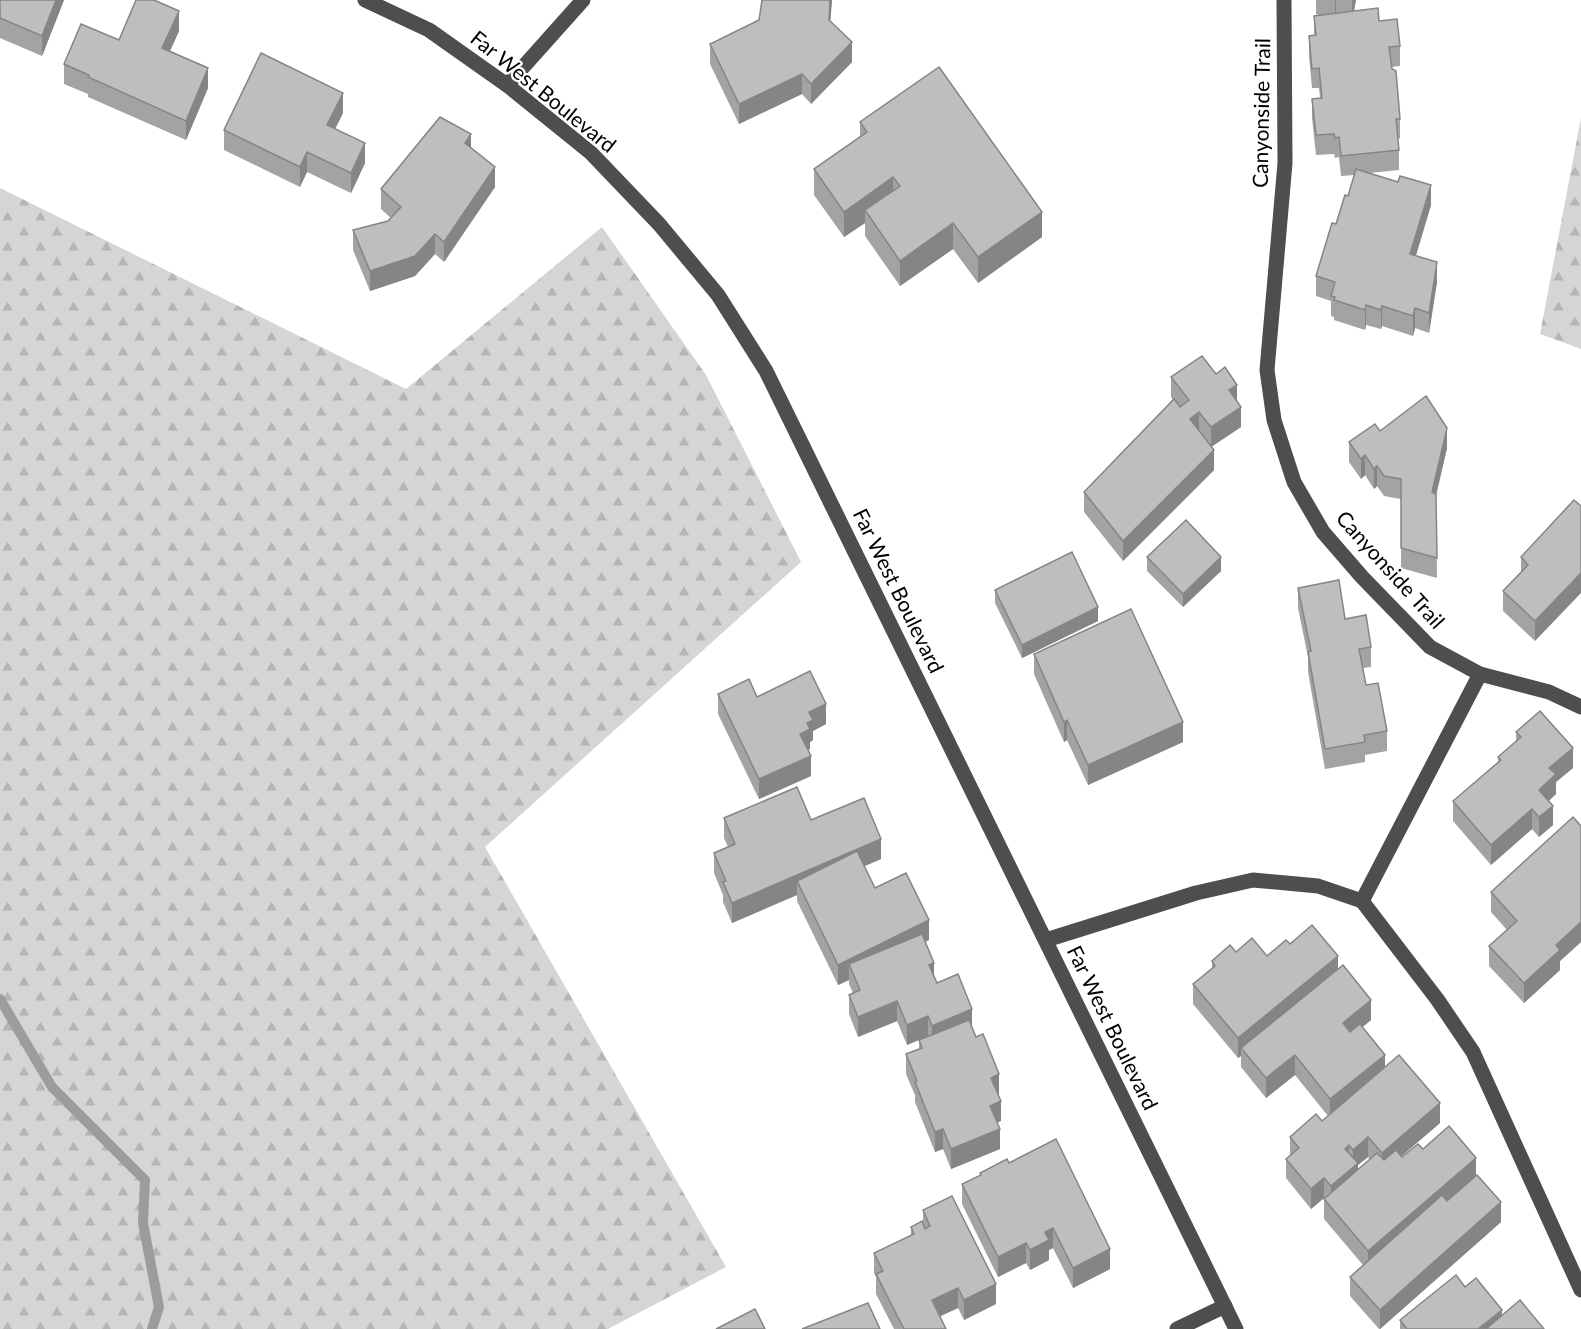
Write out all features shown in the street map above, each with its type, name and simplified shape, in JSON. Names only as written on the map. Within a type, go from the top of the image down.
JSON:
[{"type":"street","name":"Far West Boulevard","points":[[365,0],[429,30],[507,85],[591,153],[658,224],[718,295],[766,371],[1236,1329]]},
{"type":"street","points":[[507,85],[583,0]]},
{"type":"street","name":"Canyonside Trail","points":[[1284,0],[1285,163],[1267,370],[1274,420],[1294,482],[1323,532],[1362,577],[1430,647],[1480,674],[1549,692],[1581,707]]},
{"type":"street","points":[[1362,902],[1480,674]]},
{"type":"street","points":[[1046,940],[1196,893],[1253,880],[1318,886],[1362,902],[1437,999],[1473,1052],[1581,1290]]},
{"type":"street","points":[[1177,1329],[1225,1305]]},
{"type":"green space","points":[[1581,118],[1581,349],[1540,334]]},
{"type":"green space","points":[[0,188],[406,389],[602,227],[706,375],[801,562],[485,847],[726,1267],[608,1329],[0,1329]]},
{"type":"building","points":[[0,0],[56,0],[42,36],[0,18]]},
{"type":"building","points":[[136,0],[154,0],[179,11],[162,48],[208,68],[186,121],[64,64],[81,24],[119,40]]},
{"type":"building","points":[[762,0],[830,0],[829,20],[852,42],[811,84],[802,74],[739,104],[710,44],[759,20]]},
{"type":"building","points":[[1378,8],[1379,21],[1397,19],[1400,46],[1389,47],[1392,69],[1396,71],[1400,119],[1396,119],[1399,150],[1341,156],[1339,137],[1335,138],[1334,134],[1316,135],[1312,99],[1322,98],[1319,68],[1312,69],[1309,36],[1316,35],[1314,16]]},
{"type":"building","points":[[261,53],[343,93],[327,125],[365,143],[351,173],[307,152],[300,167],[224,130]]},
{"type":"building","points":[[939,67],[1042,212],[978,257],[953,223],[900,261],[865,210],[900,186],[893,177],[844,212],[814,169],[867,132],[860,122]]},
{"type":"building","points":[[440,117],[471,134],[465,143],[495,167],[444,242],[435,234],[415,256],[370,271],[353,230],[388,221],[401,207],[381,189]]},
{"type":"building","points":[[1356,169],[1398,182],[1400,176],[1431,185],[1410,254],[1437,262],[1429,313],[1415,308],[1413,316],[1382,306],[1381,310],[1366,305],[1365,310],[1334,300],[1335,297],[1331,296],[1335,282],[1316,276],[1332,223],[1336,224]]},
{"type":"building","points":[[1202,356],[1216,374],[1225,367],[1237,385],[1229,390],[1241,407],[1211,427],[1199,412],[1190,419],[1214,450],[1123,541],[1084,492],[1174,399],[1180,407],[1189,400],[1171,377]]},
{"type":"building","points":[[1426,396],[1447,428],[1432,492],[1436,495],[1437,558],[1401,548],[1401,479],[1384,476],[1377,466],[1374,469],[1365,455],[1361,459],[1349,442],[1375,424],[1380,431]]},
{"type":"building","points":[[1574,500],[1581,506],[1581,573],[1535,621],[1503,591],[1528,565],[1521,557]]},
{"type":"building","points":[[1186,520],[1221,557],[1183,594],[1147,557]]},
{"type":"building","points":[[1072,552],[1098,607],[1022,645],[995,590]]},
{"type":"building","points":[[1339,580],[1345,619],[1366,615],[1371,647],[1359,649],[1366,685],[1378,683],[1387,731],[1364,735],[1365,742],[1325,749],[1308,652],[1311,651],[1298,588]]},
{"type":"building","points":[[1131,609],[1183,722],[1088,765],[1067,720],[1064,722],[1034,654]]},
{"type":"building","points":[[810,671],[826,704],[809,712],[813,720],[807,723],[810,729],[800,734],[811,756],[759,779],[718,694],[749,679],[757,697]]},
{"type":"building","points":[[1540,711],[1573,748],[1549,768],[1556,774],[1539,790],[1553,806],[1539,817],[1532,809],[1491,845],[1453,801],[1501,760],[1498,757],[1521,737],[1516,732]]},
{"type":"building","points":[[797,787],[811,820],[864,798],[881,839],[732,903],[723,882],[726,881],[714,853],[735,844],[724,818]]},
{"type":"building","points":[[1573,817],[1581,826],[1581,922],[1556,945],[1560,950],[1524,983],[1489,946],[1517,921],[1491,892]]},
{"type":"building","points":[[857,851],[875,888],[906,873],[929,920],[838,965],[797,881]]},
{"type":"building","points":[[1312,925],[1338,956],[1238,1038],[1193,984],[1215,966],[1212,961],[1230,945],[1236,952],[1252,938],[1267,956],[1286,940],[1290,944]]},
{"type":"building","points":[[922,934],[934,963],[929,965],[937,983],[958,974],[972,1009],[932,1026],[928,1016],[907,1025],[897,1001],[858,1017],[849,995],[860,990],[849,964]]},
{"type":"building","points":[[1343,965],[1371,1000],[1343,1023],[1350,1032],[1360,1024],[1385,1055],[1330,1099],[1295,1055],[1266,1078],[1241,1048]]},
{"type":"building","points":[[969,1020],[976,1037],[983,1034],[999,1074],[991,1078],[1001,1101],[990,1106],[1000,1129],[951,1149],[943,1129],[935,1132],[906,1054],[922,1048],[919,1040]]},
{"type":"building","points":[[1399,1055],[1440,1103],[1382,1153],[1368,1137],[1353,1150],[1349,1145],[1345,1149],[1358,1163],[1331,1186],[1324,1178],[1311,1189],[1286,1159],[1299,1148],[1290,1137],[1316,1114],[1322,1121]]},
{"type":"building","points":[[1449,1126],[1476,1158],[1368,1251],[1324,1199],[1377,1153],[1384,1160],[1396,1150],[1402,1157],[1418,1144],[1423,1149]]},
{"type":"building","points":[[1056,1139],[1110,1249],[1073,1268],[1053,1228],[1045,1232],[1049,1240],[1030,1250],[1026,1243],[998,1257],[962,1184],[1007,1159],[1009,1163]]},
{"type":"building","points":[[1477,1175],[1501,1202],[1380,1310],[1350,1277],[1442,1195],[1447,1201]]},
{"type":"building","points":[[952,1196],[996,1284],[964,1300],[958,1288],[932,1300],[946,1329],[904,1329],[876,1274],[883,1271],[874,1253],[914,1234],[911,1227],[922,1221],[925,1229],[930,1226],[923,1210]]},
{"type":"building","points":[[1456,1275],[1465,1287],[1476,1278],[1502,1310],[1478,1329],[1407,1329],[1400,1320]]},
{"type":"building","points":[[1520,1300],[1544,1329],[1486,1329]]},
{"type":"building","points":[[868,1303],[880,1329],[802,1329]]},
{"type":"building","points":[[755,1309],[765,1329],[716,1329]]},
{"type":"waterway","points":[[0,999],[52,1087],[145,1180],[143,1223],[159,1307],[152,1329]]}]
